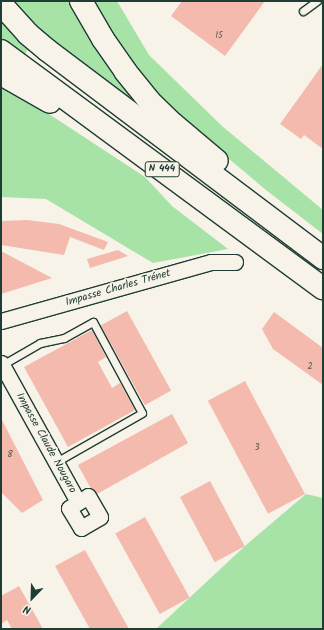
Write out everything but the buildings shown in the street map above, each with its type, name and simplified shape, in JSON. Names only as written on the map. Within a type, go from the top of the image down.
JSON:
[{"type":"highway","points":[[82,1],[103,39],[120,65],[150,101],[196,144],[323,245]]},
{"type":"highway","name":"N 444","points":[[1,4],[28,34],[47,50],[323,258]]},
{"type":"highway","name":"N 444","points":[[1,50],[323,288]]},
{"type":"highway","points":[[1,74],[86,125],[167,184],[205,201]]},
{"type":"street","name":"Impasse Charles Trénet","points":[[1,321],[211,262],[235,262]]},
{"type":"street","name":"Impasse Claude Nougaro","points":[[1,364],[78,502]]},
{"type":"lane","points":[[303,11],[317,1]]},
{"type":"lane","points":[[1,364],[40,342],[64,338],[93,322],[142,413],[56,462]]},
{"type":"green space","points":[[11,1],[117,1],[149,55],[222,126],[323,210],[323,234],[266,190],[204,138],[175,137],[54,45]]},
{"type":"green space","points":[[1,20],[29,48],[23,57],[1,41]]},
{"type":"green space","points":[[1,61],[17,93],[145,177],[172,206],[228,249],[153,263],[46,199],[1,197]]},
{"type":"green space","points":[[306,494],[323,498],[323,629],[156,629],[245,546]]}]
